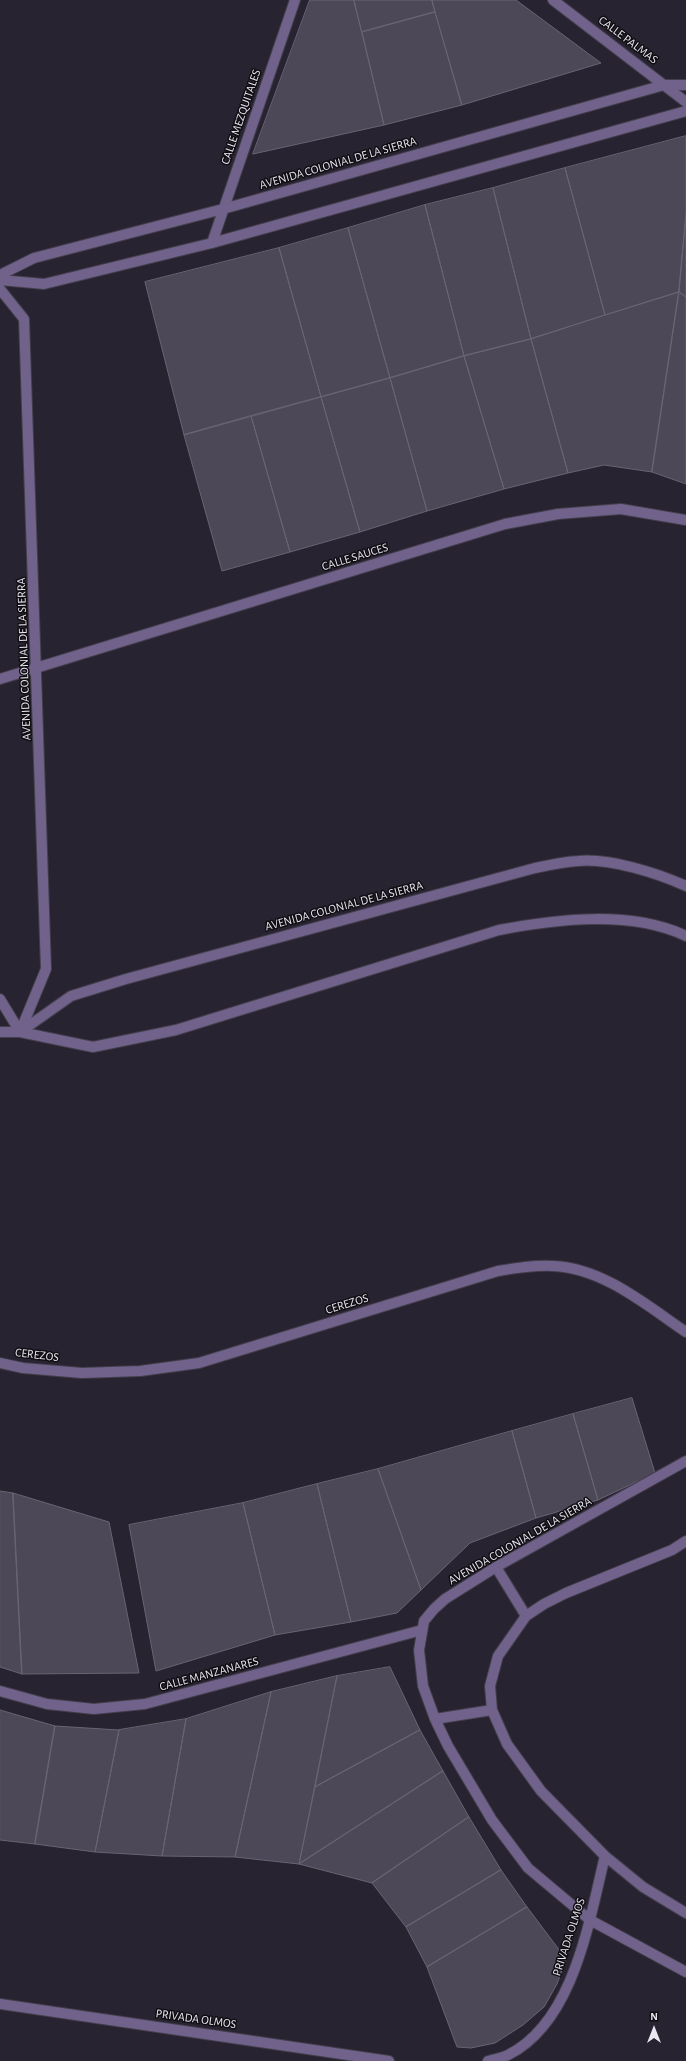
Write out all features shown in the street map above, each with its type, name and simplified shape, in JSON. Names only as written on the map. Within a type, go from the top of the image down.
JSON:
[{"type":"street","name":"CALLE MEZQUITALES","points":[[212,243],[295,0]]},
{"type":"street","name":"CALLE PALMAS","points":[[553,0],[686,102]]},
{"type":"street","name":"AVENIDA COLONIAL DE LA SIERRA","points":[[0,275],[34,258],[223,209],[664,85],[686,85]]},
{"type":"street","points":[[0,280],[44,284],[212,243],[686,111]]},
{"type":"street","name":"AVENIDA COLONIAL DE LA SIERRA","points":[[0,289],[24,319],[37,667],[46,969],[20,1032]]},
{"type":"street","name":"CALLE SAUCES","points":[[0,679],[504,524],[558,514],[620,509],[686,520]]},
{"type":"street","name":"AVENIDA COLONIAL DE LA SIERRA","points":[[20,1032],[71,996],[126,979],[535,868],[580,861],[625,865],[669,878],[686,886]]},
{"type":"street","points":[[0,1032],[20,1032],[93,1048],[176,1030],[493,932],[546,922],[586,919],[626,921],[672,929],[686,936]]},
{"type":"street","points":[[0,999],[20,1032]]},
{"type":"street","name":"CEREZOS","points":[[0,1363],[23,1368],[82,1374],[140,1371],[199,1363],[498,1271],[529,1266],[554,1266],[578,1270],[605,1279],[686,1332]]},
{"type":"street","name":"AVENIDA COLONIAL DE LA SIERRA","points":[[686,1461],[496,1567],[445,1599],[424,1621],[419,1650],[420,1670],[423,1686],[435,1719],[468,1782],[492,1820],[528,1868],[590,1920],[686,1972]]},
{"type":"street","points":[[686,1541],[672,1550],[566,1593],[544,1604],[526,1616],[498,1656],[490,1686],[492,1710],[507,1744],[541,1791],[605,1856],[643,1887],[686,1912]]},
{"type":"street","points":[[496,1567],[526,1616]]},
{"type":"street","name":"CALLE MANZANARES","points":[[0,1691],[47,1704],[94,1709],[146,1704],[422,1630]]},
{"type":"street","points":[[435,1719],[492,1710]]},
{"type":"street","name":"PRIVADA OLMOS","points":[[488,2061],[508,2055],[534,2037],[554,2013],[575,1967],[590,1920],[605,1856]]},
{"type":"street","name":"PRIVADA OLMOS","points":[[0,2004],[389,2061]]},
{"type":"building","points":[[310,0],[354,0],[384,125],[253,154]]},
{"type":"building","points":[[354,0],[432,0],[435,12],[362,32]]},
{"type":"building","points":[[432,0],[516,0],[601,63],[462,105]]},
{"type":"building","points":[[435,12],[462,105],[384,125],[362,32]]},
{"type":"building","points":[[686,136],[686,214],[679,292],[605,315],[565,168]]},
{"type":"building","points":[[565,168],[605,315],[531,339],[493,188]]},
{"type":"building","points":[[493,188],[531,339],[464,356],[425,205]]},
{"type":"building","points":[[425,205],[464,356],[390,378],[348,228]]},
{"type":"building","points":[[686,214],[686,297],[679,292]]},
{"type":"building","points":[[348,228],[390,378],[321,397],[279,248]]},
{"type":"building","points":[[279,248],[321,397],[184,435],[145,282]]},
{"type":"building","points":[[679,292],[652,472],[604,465],[568,473],[531,339]]},
{"type":"building","points":[[679,292],[686,297],[686,484],[652,472]]},
{"type":"building","points":[[531,339],[568,473],[504,489],[464,356]]},
{"type":"building","points":[[464,356],[504,489],[427,511],[390,378]]},
{"type":"building","points":[[390,378],[427,511],[360,532],[321,397]]},
{"type":"building","points":[[321,397],[360,532],[290,552],[251,416]]},
{"type":"building","points":[[251,416],[290,552],[222,571],[184,435]]},
{"type":"building","points":[[632,1398],[655,1473],[598,1500],[573,1414]]},
{"type":"building","points":[[573,1414],[598,1500],[536,1518],[512,1431]]},
{"type":"building","points":[[512,1431],[536,1518],[470,1543],[421,1590],[378,1469]]},
{"type":"building","points":[[378,1469],[421,1590],[397,1613],[351,1622],[317,1484]]},
{"type":"building","points":[[317,1484],[351,1622],[275,1635],[243,1503]]},
{"type":"building","points":[[0,1491],[13,1493],[22,1674],[0,1667]]},
{"type":"building","points":[[13,1493],[109,1522],[139,1673],[22,1674]]},
{"type":"building","points":[[243,1503],[275,1635],[156,1671],[129,1525]]},
{"type":"building","points":[[390,1667],[420,1730],[315,1787],[337,1676]]},
{"type":"building","points":[[337,1676],[299,1864],[235,1857],[271,1692]]},
{"type":"building","points":[[271,1692],[235,1857],[162,1856],[186,1719]]},
{"type":"building","points":[[0,1710],[55,1726],[35,1844],[0,1840]]},
{"type":"building","points":[[186,1719],[162,1856],[95,1852],[119,1730]]},
{"type":"building","points":[[55,1726],[119,1730],[95,1852],[35,1844]]},
{"type":"building","points":[[420,1730],[443,1771],[299,1864],[315,1787]]},
{"type":"building","points":[[443,1771],[469,1817],[372,1883],[299,1864]]},
{"type":"building","points":[[469,1817],[501,1870],[406,1927],[372,1883]]},
{"type":"building","points":[[501,1870],[527,1907],[427,1967],[406,1927]]},
{"type":"building","points":[[527,1907],[566,1959],[557,1984],[544,2007],[523,2025],[495,2043],[471,2048],[457,2047],[427,1967]]}]
